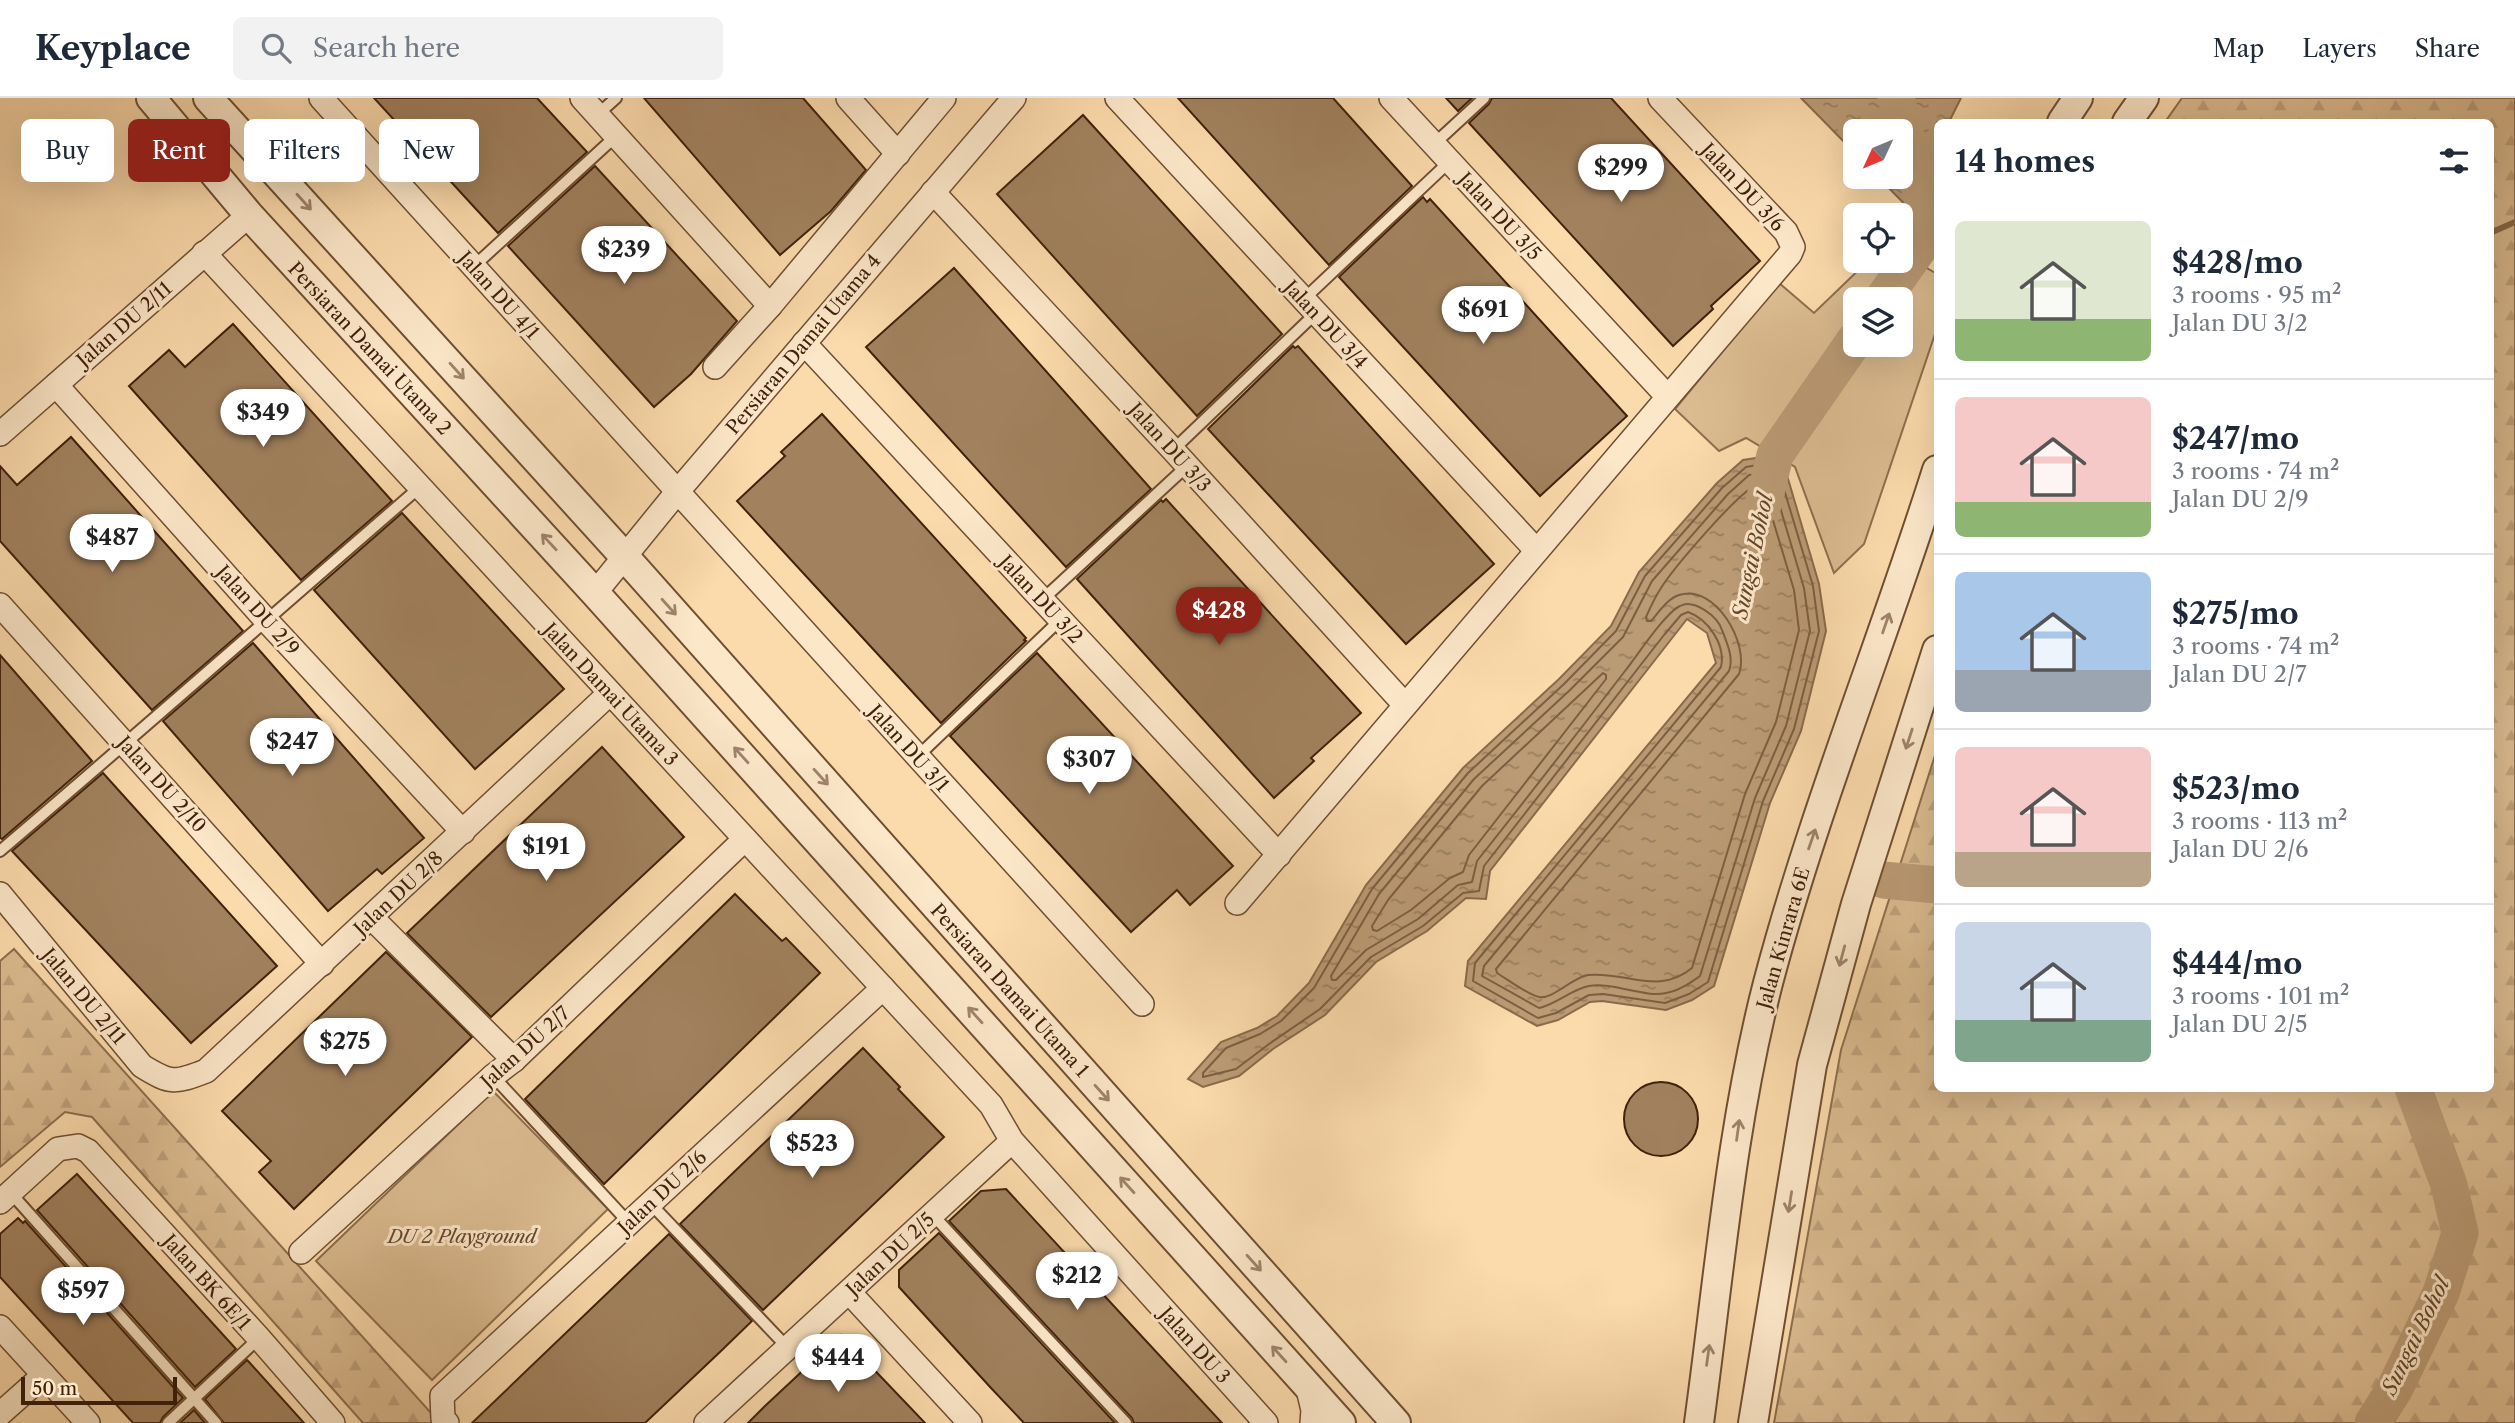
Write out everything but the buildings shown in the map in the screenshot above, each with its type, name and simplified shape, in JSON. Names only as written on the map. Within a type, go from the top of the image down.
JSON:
[{"type":"street","name":"Persiaran Damai Utama 2","points":[[151,98],[249,215],[595,593]]},
{"type":"street","points":[[208,98],[624,556]]},
{"type":"street","name":"Jalan DU 4/1","points":[[321,98],[678,491]]},
{"type":"street","points":[[582,98],[770,306]]},
{"type":"street","points":[[848,98],[898,154]]},
{"type":"street","points":[[715,367],[770,306],[944,98]]},
{"type":"street","name":"Persiaran Damai Utama 4","points":[[595,593],[678,491],[1014,98]]},
{"type":"street","name":"Jalan DU 3/4","points":[[1117,98],[1536,550]]},
{"type":"street","name":"Jalan DU 3/5","points":[[1391,98],[1667,396]]},
{"type":"street","name":"Jalan DU 3/6","points":[[1660,98],[1786,232],[1793,247],[1785,260],[1667,396]]},
{"type":"street","points":[[2064,119],[2078,98]]},
{"type":"street","points":[[2129,119],[2144,98]]},
{"type":"street","name":"Jalan DU 3/3","points":[[933,192],[1405,705]]},
{"type":"street","name":"Jalan DU 2/11","points":[[0,434],[249,215]]},
{"type":"street","name":"Jalan Damai Utama 3","points":[[204,253],[991,1105],[1012,1141]]},
{"type":"street","name":"Jalan DU 3/2","points":[[804,343],[1279,855]]},
{"type":"street","name":"Jalan DU 2/9","points":[[56,384],[265,620],[463,832]]},
{"type":"street","points":[[1237,903],[1667,396]]},
{"type":"street","name":"Jalan Kinrara 6E","points":[[1699,1423],[1741,1110],[1768,984],[1806,859],[1934,479]]},
{"type":"street","name":"Jalan DU 3/1","points":[[678,491],[1142,1004]]},
{"type":"street","name":"Persiaran Damai Utama 1","points":[[624,556],[1396,1423]]},
{"type":"street","points":[[595,593],[1340,1423]]},
{"type":"street","name":"Jalan DU 2/10","points":[[0,605],[322,964]]},
{"type":"street","points":[[1753,1423],[1812,1065],[1856,904],[1934,659]]},
{"type":"street","name":"Jalan DU 2/8","points":[[179,1081],[206,1071],[610,693]]},
{"type":"street","name":"Jalan DU 2/7","points":[[301,1252],[493,1076],[514,1060],[745,839]]},
{"type":"street","name":"Jalan DU 2/11","points":[[0,894],[142,1066],[158,1076],[179,1081]]},
{"type":"street","points":[[372,918],[514,1060]]},
{"type":"street","name":"Jalan DU 2/6","points":[[447,1423],[443,1419],[442,1396],[883,988]]},
{"type":"street","name":"Jalan DU 2/5","points":[[706,1423],[1012,1141]]},
{"type":"street","name":"Jalan DU 3","points":[[1012,1141],[1266,1423]]},
{"type":"street","name":"Jalan BK 6E/1","points":[[5,1197],[58,1149],[78,1146],[97,1160],[333,1423]]},
{"type":"street","points":[[849,1292],[970,1423]]},
{"type":"street","points":[[0,1327],[88,1423]]},
{"type":"street","points":[[0,1414],[44,1375]]},
{"type":"street","points":[[1307,1385],[1312,1423]]},
{"type":"lane","points":[[597,115],[616,98]]},
{"type":"lane","points":[[1433,145],[1484,98]]},
{"type":"lane","points":[[473,267],[616,136]]},
{"type":"lane","points":[[1042,600],[1180,458],[1310,306],[1449,162]]},
{"type":"lane","points":[[0,851],[420,487]]},
{"type":"lane","points":[[917,757],[1060,620]]},
{"type":"lane","points":[[493,1076],[629,1223]]},
{"type":"lane","points":[[5,1197],[216,1423]]},
{"type":"lane","points":[[650,1203],[788,1348]]},
{"type":"lane","points":[[932,1214],[1126,1423]]},
{"type":"lane","points":[[168,1423],[259,1338]]},
{"type":"green space","points":[[2182,98],[2515,98],[2515,1423],[1774,1423],[1841,1050],[1934,758],[1934,1092],[2494,1092],[2494,119],[2167,119]]},
{"type":"green space","points":[[1913,260],[1934,272],[1934,337],[1864,544],[1834,573],[1795,467],[1746,438],[1719,451],[1675,409],[1779,283],[1814,313],[1856,273],[1913,273]]},
{"type":"green space","points":[[14,949],[440,1423],[363,1423],[92,1117],[65,1112],[0,1167],[0,961]]},
{"type":"green space","name":"DU 2 Playground","points":[[493,1091],[608,1209],[432,1380],[316,1261]]},
{"type":"water","points":[[1801,98],[1961,98],[1950,119],[1934,119],[1934,230],[1931,231],[1913,213],[1913,203],[1904,203],[1890,189],[1913,189],[1913,119],[1843,119],[1843,141]]},
{"type":"water","points":[[1775,455],[1786,472],[1819,584],[1826,631],[1801,731],[1770,803],[1714,986],[1692,1000],[1666,1010],[1602,1001],[1590,1002],[1558,1020],[1537,1026],[1465,986],[1468,961],[1716,663],[1707,633],[1687,619],[1490,871],[1486,899],[1466,898],[1427,931],[1376,962],[1325,1015],[1273,1049],[1239,1076],[1203,1087],[1188,1079],[1221,1042],[1257,1028],[1277,1016],[1309,983],[1366,885],[1463,768],[1559,679],[1611,626],[1639,572],[1717,483],[1743,460]]},
{"type":"waterway","name":"Sungai Bohol","points":[[1891,287],[1931,231],[1896,98]]},
{"type":"waterway","points":[[2494,231],[2515,222]]},
{"type":"waterway","name":"Sungai Bohol","points":[[1763,505],[1775,455],[1843,357]]},
{"type":"waterway","name":"Sungai Bohol","points":[[1883,880],[1934,885]]},
{"type":"waterway","name":"Sungai Bohol","points":[[2373,1423],[2395,1388],[2441,1293],[2460,1233],[2449,1185],[2414,1092]]}]
